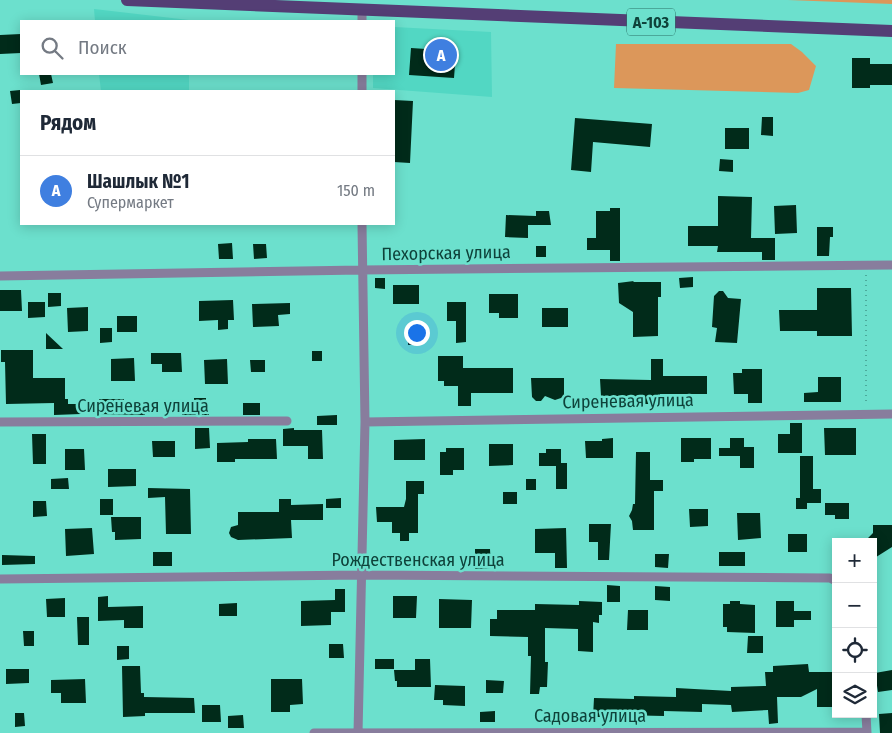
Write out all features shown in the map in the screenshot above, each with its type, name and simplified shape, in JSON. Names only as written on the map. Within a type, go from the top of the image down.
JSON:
[{"type":"main road","name":"А-103","points":[[126,0],[362,16],[892,31]]},
{"type":"street","points":[[362,75],[362,90]]},
{"type":"street","points":[[358,733],[365,422],[361,270],[362,225]]},
{"type":"street","name":"Пехорская улица","points":[[0,276],[361,270],[892,265]]},
{"type":"street","name":"Сиреневая улица","points":[[365,422],[892,414]]},
{"type":"street","name":"Сиреневая улица","points":[[0,422],[287,421]]},
{"type":"street","name":"Рождественская улица","points":[[0,579],[361,575],[832,579]]},
{"type":"street","points":[[866,718],[867,733]]},
{"type":"street","name":"Садовая улица","points":[[314,733],[867,733]]},
{"type":"path","points":[[866,265],[866,414]]},
{"type":"shaded area","points":[[788,0],[892,0],[892,4]]},
{"type":"shaded area","points":[[94,9],[189,20],[95,20]]},
{"type":"shaded area","points":[[395,27],[491,32],[492,97],[373,88],[373,75],[395,75]]},
{"type":"shaded area","points":[[616,44],[791,44],[816,66],[809,90],[798,93],[614,88]]},
{"type":"shaded area","points":[[99,75],[189,75],[189,90],[101,90]]},
{"type":"building","points":[[20,34],[20,53],[0,54],[0,35]]},
{"type":"building","points":[[411,48],[456,51],[454,78],[409,75]]},
{"type":"building","points":[[852,58],[870,58],[870,64],[892,64],[892,85],[870,85],[870,88],[852,88]]},
{"type":"building","points":[[39,75],[51,75],[53,83],[41,85]]},
{"type":"building","points":[[20,90],[20,103],[12,104],[10,91]]},
{"type":"building","points":[[395,100],[413,101],[410,163],[395,162]]},
{"type":"building","points":[[762,117],[773,117],[773,136],[761,135]]},
{"type":"building","points":[[575,118],[652,124],[650,147],[593,142],[591,172],[571,170]]},
{"type":"building","points":[[725,128],[749,128],[749,149],[725,149]]},
{"type":"building","points":[[720,159],[733,160],[733,172],[719,171]]},
{"type":"building","points":[[718,196],[752,197],[751,238],[775,238],[775,260],[762,260],[762,252],[717,252],[718,246],[688,246],[688,226],[718,226]]},
{"type":"building","points":[[796,205],[797,233],[775,234],[774,206]]},
{"type":"building","points":[[610,208],[620,208],[620,261],[610,261],[610,250],[587,250],[587,238],[596,238],[596,211],[610,211]]},
{"type":"building","points":[[536,211],[549,211],[551,225],[528,225],[528,238],[505,237],[506,215],[536,216]]},
{"type":"building","points":[[817,227],[833,227],[833,237],[830,237],[829,256],[817,256]]},
{"type":"building","points":[[232,243],[233,259],[219,259],[218,244]]},
{"type":"building","points":[[253,244],[266,244],[267,258],[254,259]]},
{"type":"building","points":[[536,246],[546,246],[546,257],[536,257]]},
{"type":"building","points":[[693,277],[693,287],[680,288],[679,278]]},
{"type":"building","points":[[375,278],[385,278],[385,289],[375,288]]},
{"type":"building","points":[[634,281],[661,282],[661,297],[658,297],[658,336],[633,337],[633,312],[619,303],[618,283]]},
{"type":"building","points":[[393,285],[419,285],[419,304],[393,304]]},
{"type":"building","points":[[817,288],[851,288],[852,336],[817,336],[817,331],[780,331],[779,310],[817,310]]},
{"type":"building","points":[[0,290],[21,290],[22,311],[0,311]]},
{"type":"building","points":[[719,291],[723,291],[728,298],[741,299],[737,343],[715,342],[717,328],[712,327],[714,296]]},
{"type":"building","points":[[48,293],[61,293],[61,306],[48,307]]},
{"type":"building","points":[[489,294],[518,294],[518,318],[499,318],[499,313],[489,313]]},
{"type":"building","points":[[233,300],[234,320],[228,320],[228,329],[218,330],[218,320],[199,321],[199,301]]},
{"type":"building","points":[[28,302],[45,302],[45,317],[28,318]]},
{"type":"building","points":[[447,302],[466,302],[466,342],[456,343],[456,321],[447,321]]},
{"type":"building","points":[[290,303],[290,314],[278,315],[279,326],[253,327],[252,304]]},
{"type":"building","points":[[88,307],[88,331],[68,332],[67,308]]},
{"type":"building","points":[[542,308],[568,308],[568,327],[542,327]]},
{"type":"building","points":[[117,316],[137,316],[137,332],[117,332]]},
{"type":"building","points":[[408,326],[421,326],[421,345],[408,345]]},
{"type":"building","points":[[100,328],[112,328],[112,342],[100,343]]},
{"type":"building","points":[[46,333],[63,349],[46,349]]},
{"type":"building","points":[[1,350],[33,350],[33,378],[65,378],[65,399],[68,399],[68,404],[80,404],[81,414],[54,415],[54,403],[6,404],[5,362],[1,362]]},
{"type":"building","points":[[312,351],[322,351],[322,361],[312,361]]},
{"type":"building","points":[[151,353],[181,353],[182,372],[162,372],[162,364],[151,364]]},
{"type":"building","points":[[438,356],[463,356],[463,368],[513,368],[513,393],[471,393],[471,406],[458,406],[458,386],[444,386],[444,381],[438,381]]},
{"type":"building","points":[[134,358],[135,381],[111,381],[111,359]]},
{"type":"building","points":[[227,359],[228,384],[205,384],[204,360]]},
{"type":"building","points":[[651,359],[663,359],[663,376],[707,376],[707,394],[660,394],[660,404],[627,404],[627,396],[601,396],[600,379],[651,380]]},
{"type":"building","points":[[250,360],[265,360],[265,372],[251,372]]},
{"type":"building","points":[[742,369],[762,369],[762,403],[748,403],[748,394],[734,394],[733,373],[742,373]]},
{"type":"building","points":[[818,377],[841,377],[841,402],[804,402],[804,393],[818,392]]},
{"type":"building","points":[[531,378],[564,378],[564,397],[555,400],[545,396],[541,401],[536,401],[532,397]]},
{"type":"building","points":[[194,398],[206,398],[206,407],[209,407],[209,415],[182,415],[182,403],[194,403]]},
{"type":"building","points":[[99,399],[124,399],[124,403],[145,402],[145,415],[99,414]]},
{"type":"building","points":[[243,403],[260,403],[260,415],[243,415]]},
{"type":"building","points":[[337,415],[337,425],[317,425],[317,416]]},
{"type":"building","points":[[790,423],[802,423],[802,453],[778,453],[778,434],[790,434]]},
{"type":"building","points":[[195,428],[209,428],[210,448],[195,449]]},
{"type":"building","points":[[294,428],[294,430],[322,430],[323,459],[308,459],[308,446],[283,446],[283,429]]},
{"type":"building","points":[[824,428],[856,428],[856,455],[825,455]]},
{"type":"building","points":[[32,434],[46,434],[46,464],[33,464]]},
{"type":"building","points":[[613,438],[613,458],[586,458],[585,441],[602,441],[602,439]]},
{"type":"building","points":[[681,438],[711,438],[711,459],[694,459],[694,462],[681,462]]},
{"type":"building","points":[[730,438],[744,438],[744,447],[754,447],[754,468],[740,468],[740,456],[719,456],[719,448],[730,448]]},
{"type":"building","points":[[248,439],[276,439],[277,459],[235,459],[235,462],[217,462],[217,443],[248,442]]},
{"type":"building","points":[[425,439],[425,460],[394,460],[394,440]]},
{"type":"building","points":[[152,441],[175,441],[175,457],[153,457]]},
{"type":"building","points":[[489,444],[513,444],[513,465],[489,466]]},
{"type":"building","points":[[446,448],[464,448],[464,470],[453,470],[453,475],[440,475],[440,452],[446,452]]},
{"type":"building","points":[[65,449],[84,449],[85,470],[65,470]]},
{"type":"building","points":[[546,449],[561,449],[561,463],[567,463],[567,489],[556,489],[556,466],[539,466],[539,453],[546,453]]},
{"type":"building","points":[[636,452],[650,452],[650,480],[663,480],[663,491],[654,491],[654,530],[633,530],[632,521],[629,516],[633,504],[635,504]]},
{"type":"building","points":[[800,456],[813,456],[813,489],[821,489],[821,503],[807,503],[807,509],[796,509],[796,498],[800,498]]},
{"type":"building","points":[[108,469],[136,469],[136,486],[108,487]]},
{"type":"building","points":[[68,478],[69,489],[51,489],[51,479]]},
{"type":"building","points":[[526,479],[536,479],[536,490],[526,490]]},
{"type":"building","points":[[406,481],[424,481],[424,494],[418,494],[418,533],[409,533],[409,541],[400,541],[400,533],[392,533],[392,522],[377,522],[376,507],[404,507]]},
{"type":"building","points":[[148,488],[190,489],[191,534],[166,534],[165,497],[148,498]]},
{"type":"building","points":[[503,492],[517,492],[517,504],[503,504]]},
{"type":"building","points":[[341,498],[341,508],[326,508],[326,499]]},
{"type":"building","points":[[100,499],[113,499],[113,515],[100,515]]},
{"type":"building","points":[[279,499],[291,499],[291,505],[323,504],[323,520],[291,520],[292,538],[238,540],[231,537],[229,533],[231,527],[238,525],[238,512],[279,512]]},
{"type":"building","points":[[33,501],[46,501],[47,516],[33,517]]},
{"type":"building","points":[[825,503],[849,503],[849,519],[835,519],[835,515],[825,515]]},
{"type":"building","points":[[689,509],[708,509],[708,526],[690,527]]},
{"type":"building","points":[[737,513],[760,513],[761,538],[738,540]]},
{"type":"building","points":[[111,517],[141,517],[141,539],[115,540],[115,532],[112,532]]},
{"type":"building","points":[[589,524],[611,524],[609,560],[598,560],[598,542],[589,542]]},
{"type":"building","points":[[873,525],[892,525],[892,547],[877,556],[877,538],[868,538],[873,533]]},
{"type":"building","points":[[92,528],[94,554],[66,556],[65,529]]},
{"type":"building","points":[[566,528],[567,568],[555,568],[555,553],[535,553],[535,529]]},
{"type":"building","points":[[788,534],[807,534],[807,552],[788,552]]},
{"type":"building","points":[[475,549],[490,549],[491,568],[475,569]]},
{"type":"building","points":[[153,552],[172,552],[172,566],[153,566]]},
{"type":"building","points":[[719,552],[745,552],[745,566],[719,566]]},
{"type":"building","points":[[655,554],[669,554],[668,568],[655,567]]},
{"type":"building","points":[[2,555],[35,556],[35,564],[2,565]]},
{"type":"building","points":[[607,585],[620,586],[620,602],[607,602]]},
{"type":"building","points":[[655,586],[670,587],[670,601],[655,600]]},
{"type":"building","points":[[335,589],[345,589],[345,612],[331,612],[331,625],[301,626],[301,601],[335,600]]},
{"type":"building","points":[[108,596],[108,607],[143,606],[143,628],[124,628],[124,620],[98,621],[98,597]]},
{"type":"building","points":[[393,596],[417,596],[416,618],[393,618]]},
{"type":"building","points":[[65,598],[65,617],[47,617],[46,599]]},
{"type":"building","points":[[439,599],[472,600],[471,628],[439,628]]},
{"type":"building","points":[[579,601],[602,602],[602,615],[599,615],[599,623],[593,622],[593,652],[578,651],[578,629],[545,628],[545,662],[548,662],[547,687],[540,687],[539,694],[530,694],[531,656],[528,656],[528,637],[490,636],[490,619],[497,619],[497,610],[535,610],[535,604],[579,605]]},
{"type":"building","points":[[730,601],[740,601],[740,604],[755,605],[755,633],[727,632],[727,627],[723,627],[723,604],[730,604]]},
{"type":"building","points":[[776,601],[794,601],[794,611],[811,611],[811,620],[794,620],[794,627],[776,627]]},
{"type":"building","points":[[237,603],[237,616],[219,616],[219,604]]},
{"type":"building","points":[[628,610],[648,610],[648,630],[627,630]]},
{"type":"building","points":[[77,617],[89,617],[89,645],[78,645]]},
{"type":"building","points":[[23,631],[34,631],[34,646],[24,646]]},
{"type":"building","points":[[748,636],[763,636],[763,653],[747,653]]},
{"type":"building","points":[[329,644],[343,644],[344,658],[329,658]]},
{"type":"building","points":[[117,646],[129,646],[129,659],[117,660]]},
{"type":"building","points":[[375,659],[394,659],[394,669],[375,669]]},
{"type":"building","points":[[415,659],[430,659],[431,687],[397,687],[394,670],[415,670]]},
{"type":"building","points":[[808,664],[809,672],[832,672],[832,707],[817,707],[817,689],[801,697],[777,697],[778,723],[769,724],[768,710],[732,712],[731,705],[702,704],[702,712],[664,711],[664,716],[619,715],[619,717],[593,717],[594,698],[634,699],[634,696],[676,697],[676,688],[731,691],[731,687],[766,686],[765,672],[773,672],[773,666]]},
{"type":"building","points":[[122,666],[140,666],[141,693],[144,693],[144,697],[194,698],[195,713],[145,713],[145,716],[123,717]]},
{"type":"building","points":[[6,669],[29,669],[29,683],[6,684]]},
{"type":"building","points":[[892,670],[892,690],[878,692],[877,673]]},
{"type":"building","points":[[85,679],[86,703],[61,703],[61,693],[51,693],[51,680]]},
{"type":"building","points":[[271,679],[302,679],[303,704],[290,705],[290,712],[271,712]]},
{"type":"building","points":[[486,680],[504,681],[503,693],[486,693]]},
{"type":"building","points":[[435,685],[465,686],[465,706],[443,705],[443,700],[434,700]]},
{"type":"building","points":[[202,705],[220,705],[221,722],[202,722]]},
{"type":"building","points":[[495,711],[495,722],[480,722],[480,712]]},
{"type":"building","points":[[15,713],[24,713],[25,726],[15,727]]},
{"type":"building","points":[[892,713],[892,733],[880,733],[879,714]]},
{"type":"building","points":[[243,715],[244,728],[228,728],[228,716]]},
{"type":"place","name":"Шашлык №1","points":[[441,55]]}]
